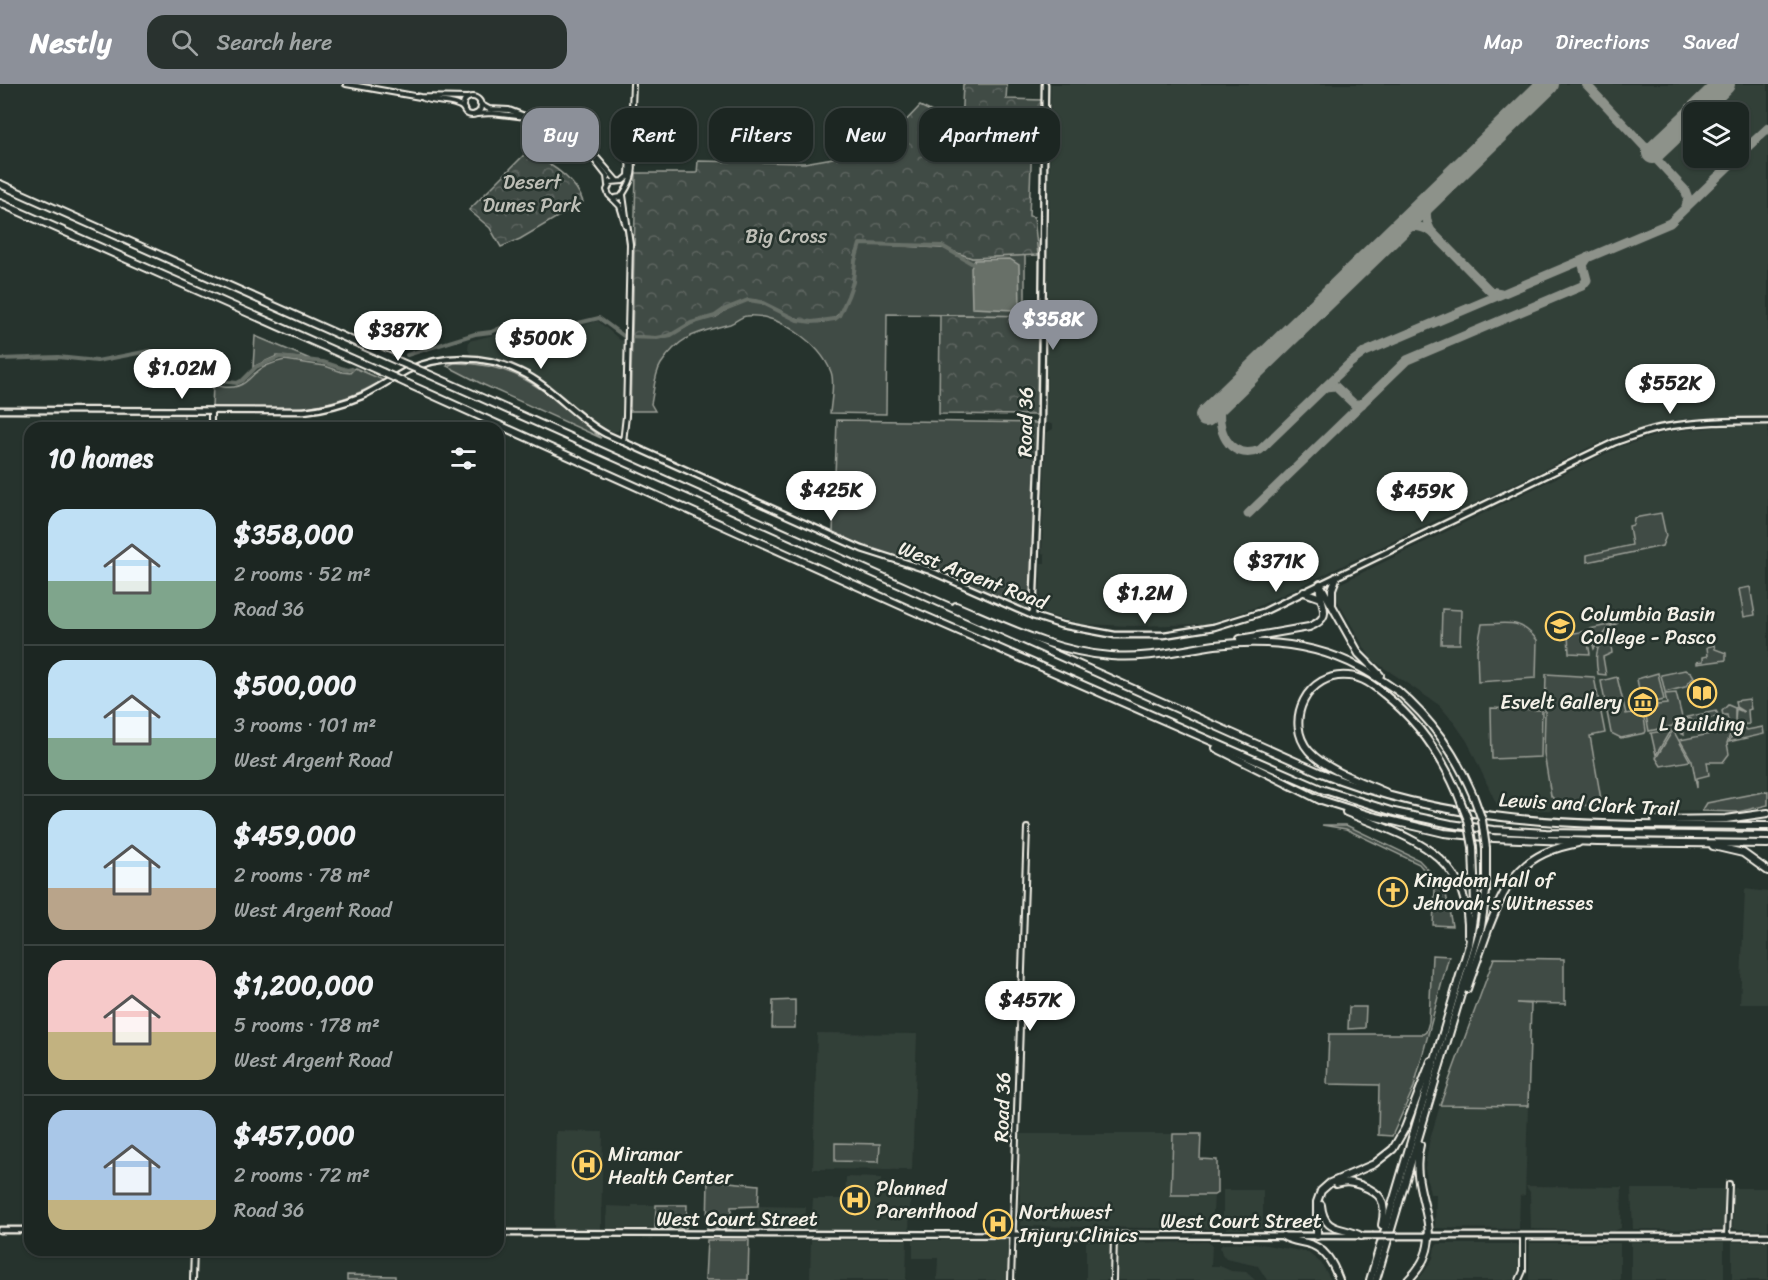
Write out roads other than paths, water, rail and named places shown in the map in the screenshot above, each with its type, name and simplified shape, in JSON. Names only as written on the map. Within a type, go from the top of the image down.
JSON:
[{"type":"highway","points":[[0,184],[1319,772],[1410,803]]},
{"type":"highway","points":[[0,203],[493,422]]},
{"type":"highway","points":[[504,427],[1155,717],[1339,796],[1394,812],[1493,830],[1768,836]]},
{"type":"highway","points":[[875,575],[884,575],[1041,641],[1079,652],[1114,657],[1137,657],[1214,645],[1315,625],[1324,615],[1324,605],[1319,591],[1320,584]]},
{"type":"highway","points":[[1332,604],[1332,589],[1338,576]]},
{"type":"highway","points":[[1320,584],[1359,654],[1425,716],[1457,760],[1482,820],[1486,849],[1487,880],[1483,916],[1376,1280]]},
{"type":"highway","points":[[1304,592],[1322,598]]},
{"type":"highway","points":[[1214,645],[1255,642],[1303,647],[1359,666],[1399,692]]},
{"type":"highway","points":[[1370,1280],[1469,945],[1475,905],[1473,847],[1468,820],[1457,792],[1438,753],[1411,718],[1373,685],[1362,679],[1348,675],[1328,679],[1311,689],[1302,702],[1298,717],[1299,732],[1307,749],[1322,763],[1410,803]]},
{"type":"highway","points":[[1155,717],[1318,799],[1412,838],[1439,857],[1454,877],[1464,900],[1468,928],[1467,948]]},
{"type":"highway","points":[[1318,799],[1372,816],[1444,833],[1494,838],[1597,842]]},
{"type":"highway","name":"Lewis and Clark Trail","points":[[1410,803],[1467,814],[1539,822],[1768,826]]},
{"type":"highway","points":[[1574,823],[1579,821],[1716,820],[1768,813]]},
{"type":"highway","points":[[1449,1035],[1498,903],[1510,882],[1525,865],[1547,852],[1578,843],[1597,842]]},
{"type":"highway","name":"Lewis and Clark Trail","points":[[1597,842],[1768,844]]},
{"type":"highway","points":[[1683,843],[1707,845],[1743,853],[1768,871]]},
{"type":"highway","points":[[1317,1236],[1317,1202],[1321,1191],[1330,1183],[1374,1164],[1393,1149],[1405,1128],[1431,1060],[1436,1056]]},
{"type":"highway","points":[[1408,1280],[1424,1260],[1429,1236],[1428,1218],[1419,1185],[1417,1165],[1430,1107],[1429,1099]]},
{"type":"highway","points":[[1361,1236],[1332,1227],[1323,1217],[1322,1199],[1333,1185],[1341,1182],[1353,1183],[1369,1188],[1378,1195],[1384,1208],[1381,1227],[1383,1234]]},
{"type":"highway","points":[[1284,1236],[1291,1240],[1311,1244],[1323,1251],[1332,1262],[1339,1280]]},
{"type":"main road","name":"Road 36","points":[[1033,616],[1041,420],[1045,84]]},
{"type":"main road","name":"West Argent Road","points":[[0,410],[285,412],[320,409],[361,396],[419,365],[448,359],[476,359],[507,366],[531,377],[587,423],[622,442],[862,549],[928,570],[1033,616],[1074,628],[1129,636],[1204,630],[1263,612],[1615,442],[1657,429],[1682,425],[1768,421]]},
{"type":"main road","points":[[0,1230],[24,1230]]},
{"type":"main road","name":"West Court Street","points":[[504,1233],[1768,1236]]},
{"type":"street","points":[[346,84],[420,97],[439,103],[456,103],[470,114],[492,113],[522,117]]},
{"type":"street","points":[[632,108],[633,84]]},
{"type":"street","points":[[420,97],[476,98],[480,104],[489,109],[503,109],[522,115]]},
{"type":"street","points":[[464,109],[464,103],[468,98]]},
{"type":"street","points":[[476,114],[480,104]]},
{"type":"street","points":[[599,159],[624,186],[628,232],[626,416],[622,442]]},
{"type":"street","points":[[596,162],[606,175],[608,193],[621,209],[628,232]]},
{"type":"street","points":[[608,186],[611,182],[626,180],[629,176],[630,162]]},
{"type":"street","points":[[614,198],[619,198],[624,194],[630,184],[633,175],[632,162]]},
{"type":"street","points":[[211,412],[211,422]]},
{"type":"street","name":"Road 36","points":[[1011,1280],[1027,828]]},
{"type":"street","points":[[1727,1236],[1729,1184]]},
{"type":"street","points":[[1113,1280],[1114,1236]]},
{"type":"street","points":[[1519,1280],[1522,1273],[1523,1237]]},
{"type":"street","points":[[193,1280],[194,1256]]},
{"type":"waterway","points":[[407,355],[475,334],[491,332],[512,323],[520,324],[537,333],[599,318],[625,337],[657,338],[671,335],[691,323],[715,316],[725,309],[748,300],[761,302],[797,320],[812,322],[835,319],[839,316],[853,282],[855,261],[860,244],[942,246],[973,264]]},
{"type":"waterway","points":[[0,359],[58,357],[97,361],[149,351],[183,369],[221,381],[237,383],[256,367],[280,357],[323,362],[347,370],[352,369]]},
{"type":"place","name":"Columbia Basin College - Pasco","points":[[1560,626]]},
{"type":"place","name":"L Building","points":[[1702,693]]},
{"type":"place","name":"Esvelt Gallery","points":[[1643,702]]},
{"type":"place","name":"Kingdom Hall of Jehovah's Witnesses","points":[[1393,892]]},
{"type":"place","name":"Miramar Health Center","points":[[587,1165]]},
{"type":"place","name":"Planned Parenthood","points":[[855,1200]]},
{"type":"place","name":"Northwest Injury Clinics","points":[[998,1224]]},
{"type":"park label","name":"Desert Dunes Park","points":[[532,194]]},
{"type":"park label","name":"Big Cross","points":[[786,236]]}]
